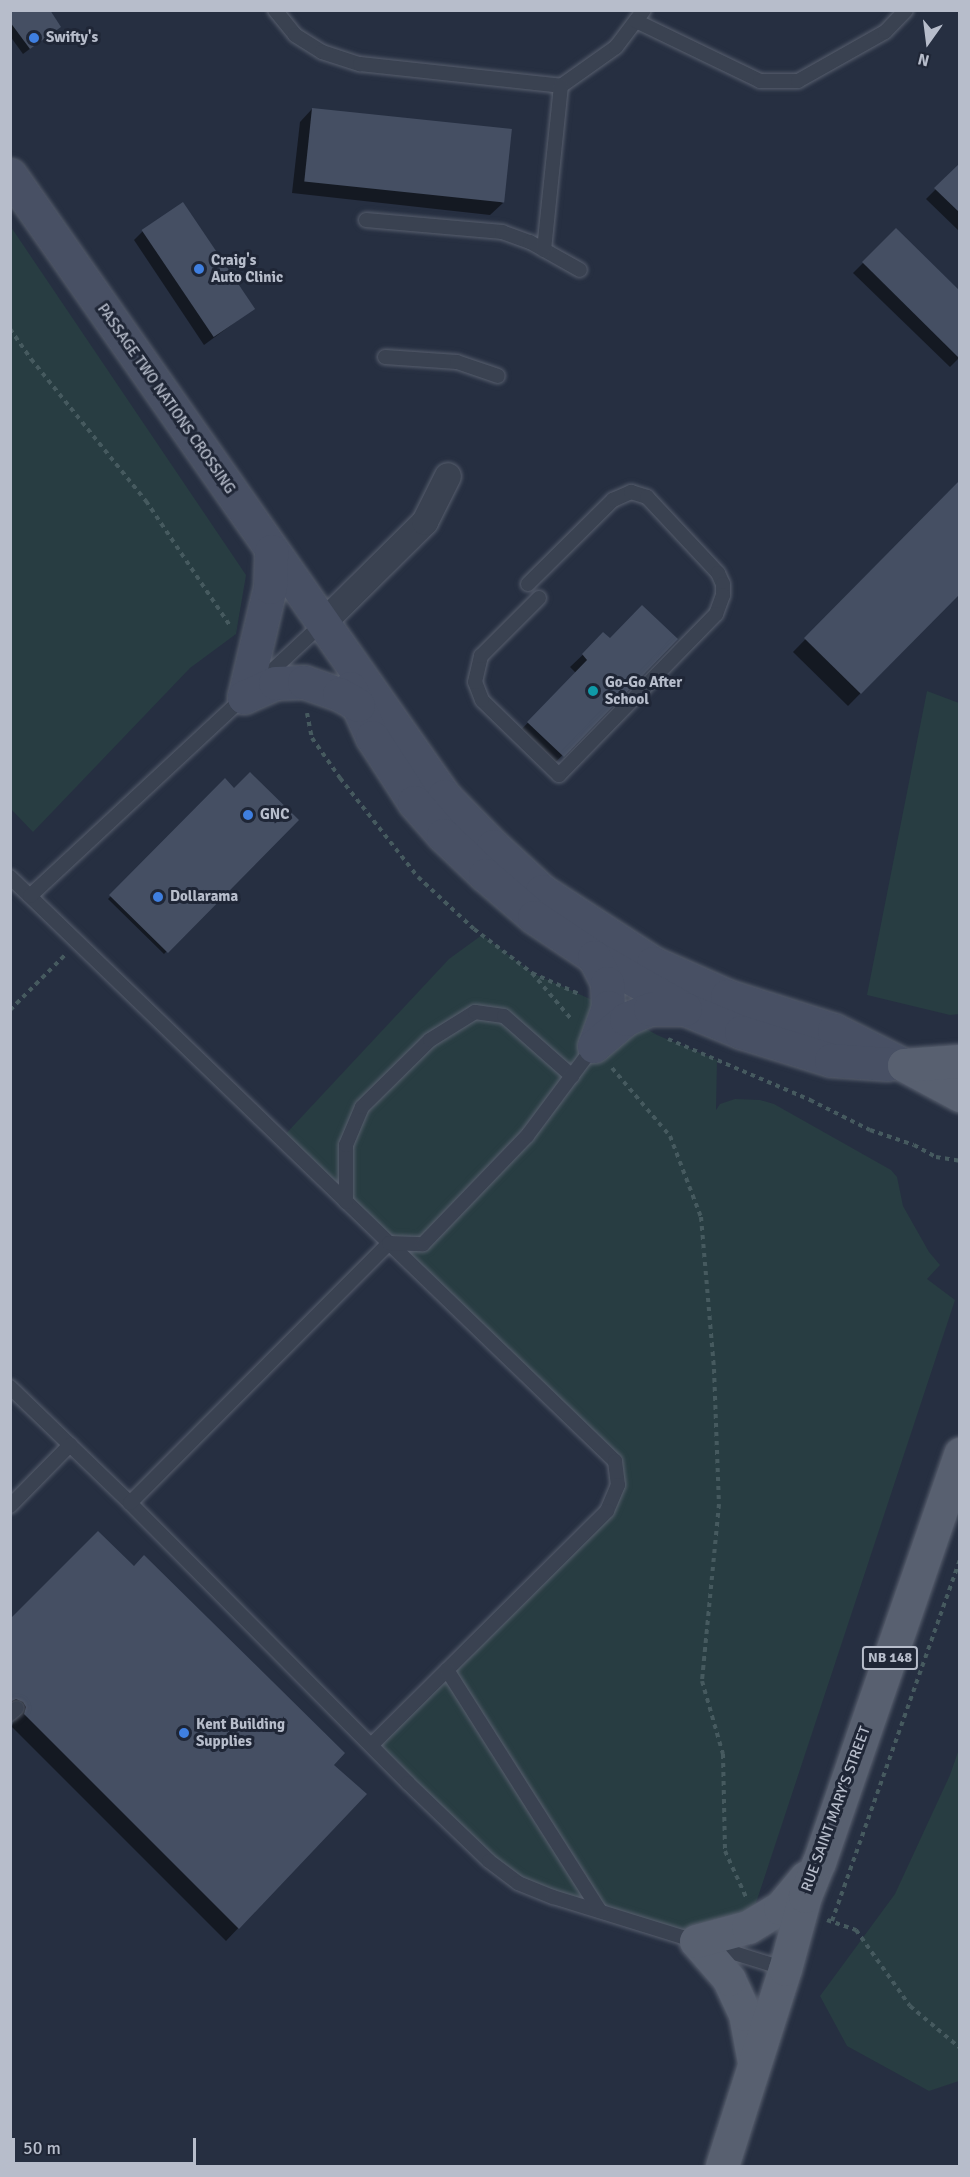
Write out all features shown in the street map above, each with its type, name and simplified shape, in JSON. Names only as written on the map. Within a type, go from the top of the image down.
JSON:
[{"type":"main road","name":"PASSAGE TWO NATIONS CROSSING","points":[[10,176],[444,796],[542,891],[653,963],[727,996],[834,1030],[904,1065]]},
{"type":"main road","points":[[244,697],[251,658],[270,587],[272,551]]},
{"type":"main road","name":"PASSAGE TWO NATIONS CROSSING","points":[[322,624],[372,737],[414,802],[443,835],[484,875],[534,917],[594,957],[685,1009],[741,1032],[831,1060],[904,1065],[960,1077]]},
{"type":"main road","points":[[244,697],[276,683],[304,682],[339,694],[358,705]]},
{"type":"main road","points":[[594,957],[607,984],[608,1007],[594,1046]]},
{"type":"main road","points":[[594,1046],[627,1019],[650,1009],[685,1009]]},
{"type":"main road","points":[[904,1065],[960,1061]]},
{"type":"main road","points":[[904,1065],[960,1095]]},
{"type":"main road","name":"RUE SAINT MARY'S STREET","points":[[722,2166],[785,1969],[785,1915],[819,1862],[960,1454]]},
{"type":"main road","points":[[755,2064],[745,2014],[729,1979],[696,1941],[785,1915]]},
{"type":"street","points":[[322,624],[425,522],[448,476]]},
{"type":"lane","points":[[275,10],[295,35],[322,52],[360,64],[561,86],[616,47],[640,16],[760,81],[798,81],[885,32],[906,10]]},
{"type":"lane","points":[[544,250],[561,86]]},
{"type":"lane","points":[[366,220],[502,232],[544,250],[580,270]]},
{"type":"lane","points":[[385,357],[457,362],[498,375]]},
{"type":"lane","points":[[528,584],[613,500],[631,492],[647,497],[718,573],[723,584],[723,595],[716,614],[559,776],[482,700],[475,682],[475,672],[481,656],[539,597]]},
{"type":"lane","points":[[30,896],[322,624]]},
{"type":"lane","points":[[10,877],[615,1461],[618,1485],[607,1511],[371,1745]]},
{"type":"lane","points":[[346,1202],[346,1145],[362,1107],[430,1040],[475,1012],[504,1016],[572,1076]]},
{"type":"lane","points":[[130,1503],[389,1243],[423,1244],[527,1136],[594,1046]]},
{"type":"lane","points":[[10,1387],[130,1503],[489,1861],[518,1883],[785,1969]]},
{"type":"lane","points":[[10,1506],[70,1444]]},
{"type":"lane","points":[[447,1670],[600,1911]]},
{"type":"path","points":[[10,329],[31,359],[146,501],[251,658]]},
{"type":"path","points":[[10,1010],[78,942]]},
{"type":"path","points":[[532,973],[670,1136],[701,1217],[714,1369],[719,1504],[702,1681],[723,1754],[725,1851],[753,1912],[832,1921],[856,1930],[910,2006],[960,2048]]},
{"type":"path","points":[[832,1921],[960,1560]]},
{"type":"green space","points":[[11,227],[246,575],[236,634],[190,668],[33,832],[10,808]]},
{"type":"green space","points":[[927,691],[959,703],[960,1014],[950,1015],[867,995]]},
{"type":"green space","points":[[482,935],[532,973],[608,1007],[657,1035],[717,1060],[716,1110],[720,1104],[735,1099],[760,1100],[774,1104],[891,1170],[897,1177],[903,1206],[929,1252],[940,1265],[927,1279],[955,1300],[753,1912],[696,1941],[518,1883],[371,1745],[607,1511],[615,1461],[281,1139],[449,959]]},
{"type":"green space","points":[[959,1749],[959,2081],[929,2091],[847,2046],[820,1996],[895,1894],[950,1775]]},
{"type":"building","name":"Swifty's","points":[[10,10],[50,10],[61,27],[30,49],[10,22]]},
{"type":"building","points":[[312,108],[512,129],[504,203],[304,182]]},
{"type":"building","points":[[960,163],[960,213],[934,188]]},
{"type":"building","name":"Craig's Auto Clinic","points":[[183,202],[255,309],[214,337],[142,230]]},
{"type":"building","points":[[896,228],[960,291],[960,359],[862,262]]},
{"type":"building","points":[[960,480],[960,594],[861,694],[804,638]]},
{"type":"building","name":"Go-Go After School","points":[[642,605],[678,639],[564,757],[527,722],[587,660],[582,654],[603,632],[610,638]]},
{"type":"building","points":[[250,772],[299,820],[168,953],[109,895],[225,778],[234,788]]},
{"type":"building","name":"Kent Building Supplies","points":[[98,1531],[134,1566],[144,1555],[345,1753],[334,1765],[367,1794],[239,1929],[24,1714],[26,1707],[23,1702],[16,1699],[10,1702],[10,1619]]},
{"type":"place","name":"Swifty's","points":[[34,38]]},
{"type":"place","name":"Craig's Auto Clinic","points":[[199,269]]},
{"type":"place","name":"Go-Go After School","points":[[593,691]]},
{"type":"place","name":"GNC","points":[[248,815]]},
{"type":"place","name":"Dollarama","points":[[158,897]]},
{"type":"place","name":"Kent Building Supplies","points":[[184,1733]]}]
